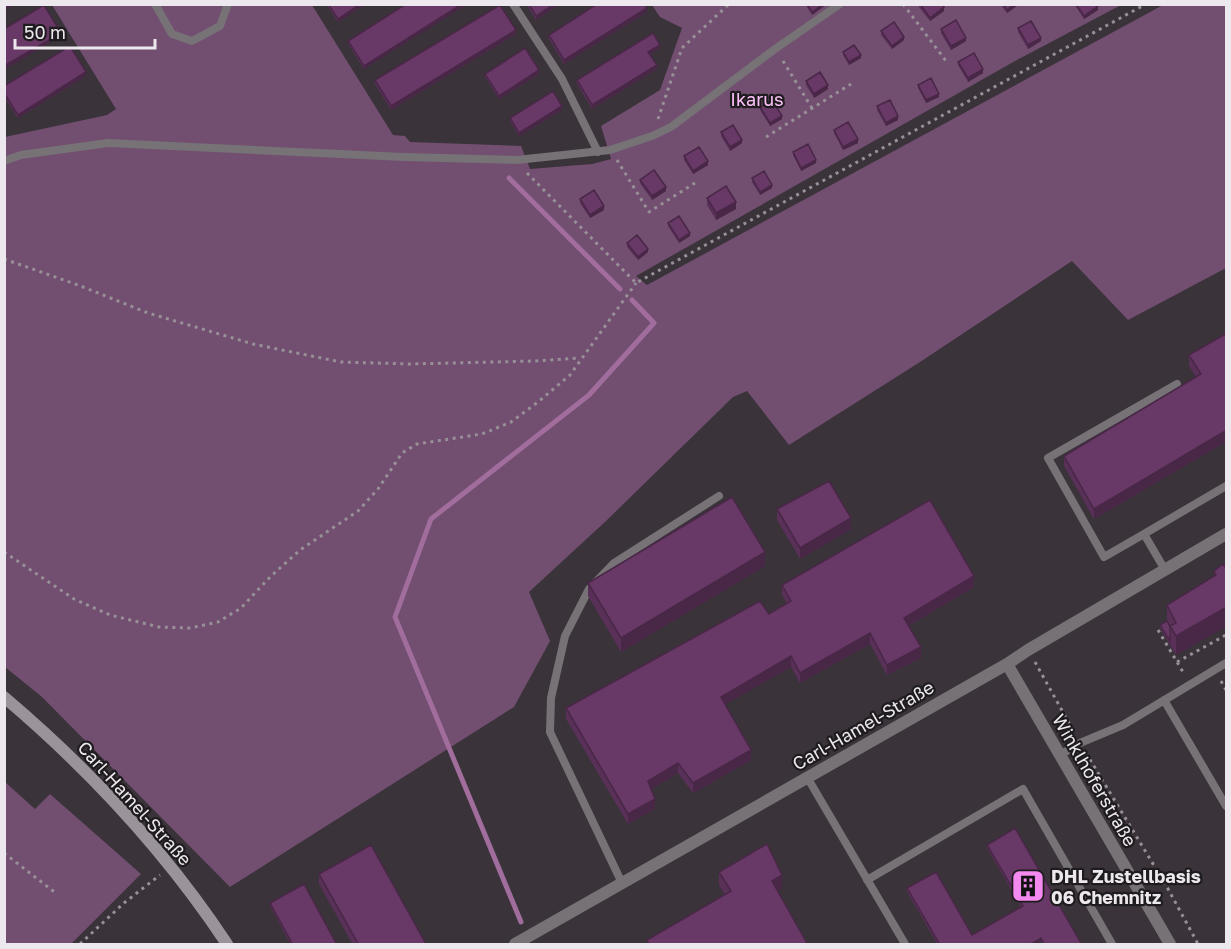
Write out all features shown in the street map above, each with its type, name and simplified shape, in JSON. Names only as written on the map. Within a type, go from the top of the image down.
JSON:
[{"type":"main road","name":"Carl-Hamel-Straße","points":[[4,697],[77,764],[130,819],[202,906],[228,945]]},
{"type":"street","name":"Carl-Hamel-Straße","points":[[515,945],[1007,664],[1227,534]]},
{"type":"street","name":"Winklhoferstraße","points":[[1007,664],[1170,945]]},
{"type":"lane","points":[[154,4],[172,34],[192,41],[220,26],[228,4]]},
{"type":"lane","points":[[513,4],[562,79],[598,152]]},
{"type":"lane","points":[[4,161],[21,155],[108,143],[517,160],[598,152],[652,136],[671,127],[775,49],[840,4]]},
{"type":"lane","points":[[1177,384],[1048,458],[1104,557],[1227,486]]},
{"type":"lane","points":[[622,883],[550,732],[551,698],[565,636],[589,590],[614,563],[719,496]]},
{"type":"lane","points":[[1144,534],[1165,570]]},
{"type":"lane","points":[[1060,755],[1080,743],[1123,725],[1227,663]]},
{"type":"lane","points":[[1164,700],[1227,806]]},
{"type":"lane","points":[[807,777],[905,945]]},
{"type":"lane","points":[[867,880],[1023,789],[1112,945]]},
{"type":"path","points":[[652,136],[682,48],[729,4]]},
{"type":"path","points":[[903,4],[946,61]]},
{"type":"path","points":[[4,552],[74,599],[110,615],[159,627],[190,627],[218,622],[241,608],[300,550],[357,511],[378,489],[402,453],[417,444],[482,434],[511,422],[570,375],[636,282],[1146,4]]},
{"type":"path","points":[[775,49],[812,108]]},
{"type":"path","points":[[766,137],[850,84]]},
{"type":"path","points":[[613,148],[620,166],[649,212],[695,183]]},
{"type":"path","points":[[517,160],[636,282]]},
{"type":"path","points":[[4,259],[148,313],[253,344],[340,362],[410,364],[536,362],[580,358]]},
{"type":"path","points":[[1158,630],[1191,684]]},
{"type":"path","points":[[1177,662],[1227,635]]},
{"type":"path","points":[[1028,650],[1080,743],[1167,887],[1198,945]]},
{"type":"path","points":[[1219,677],[1227,690]]},
{"type":"path","points":[[4,853],[57,894]]},
{"type":"path","points":[[80,945],[124,903],[171,868]]},
{"type":"green space","name":"Ikarus","points":[[52,5],[312,5],[393,135],[405,136],[410,142],[521,146],[530,169],[592,164],[611,159],[601,126],[660,90],[682,28],[660,17],[652,5],[1121,5],[1015,61],[636,276],[647,285],[1163,5],[1226,5],[1226,268],[1128,320],[1072,261],[920,362],[789,445],[747,391],[733,397],[606,521],[529,592],[550,641],[514,707],[230,887],[42,697],[5,667],[5,137],[107,115],[116,109]]},
{"type":"green space","points":[[5,782],[35,809],[50,794],[141,874],[71,944],[5,944]]},
{"type":"building","points":[[328,4],[360,4],[338,19]]},
{"type":"building","points":[[406,4],[462,4],[364,66],[348,41]]},
{"type":"building","points":[[529,4],[554,4],[536,16]]},
{"type":"building","points":[[597,4],[644,4],[647,8],[564,60],[549,35]]},
{"type":"building","points":[[807,4],[823,4],[812,12]]},
{"type":"building","points":[[920,4],[942,4],[944,7],[930,18]]},
{"type":"building","points":[[1003,4],[1014,4],[1007,10]]},
{"type":"building","points":[[1076,4],[1097,4],[1098,6],[1084,16]]},
{"type":"building","points":[[44,5],[61,33],[4,66],[4,29]]},
{"type":"building","points":[[500,5],[516,30],[391,106],[375,80]]},
{"type":"building","points":[[956,20],[966,38],[951,46],[941,29]]},
{"type":"building","points":[[1031,21],[1041,38],[1028,45],[1018,28]]},
{"type":"building","points":[[894,22],[904,37],[892,46],[881,31]]},
{"type":"building","points":[[653,33],[660,45],[648,52],[657,65],[592,105],[577,80]]},
{"type":"building","points":[[854,45],[861,55],[849,62],[843,52]]},
{"type":"building","points":[[70,46],[86,72],[18,115],[4,93],[4,86]]},
{"type":"building","points":[[525,48],[539,70],[499,96],[485,74]]},
{"type":"building","points":[[974,53],[983,69],[968,78],[958,62]]},
{"type":"building","points":[[820,72],[828,85],[814,94],[806,81]]},
{"type":"building","points":[[931,78],[939,94],[926,100],[918,85]]},
{"type":"building","points":[[553,91],[562,106],[519,133],[510,118]]},
{"type":"building","points":[[772,100],[782,116],[770,123],[760,107]]},
{"type":"building","points":[[890,100],[898,116],[886,123],[877,106]]},
{"type":"building","points":[[848,122],[858,139],[843,147],[834,130]]},
{"type":"building","points":[[733,125],[742,140],[730,147],[721,132]]},
{"type":"building","points":[[808,144],[816,160],[801,168],[793,152]]},
{"type":"building","points":[[699,147],[708,161],[693,171],[684,156]]},
{"type":"building","points":[[654,170],[666,187],[652,196],[640,180]]},
{"type":"building","points":[[764,171],[772,185],[760,192],[752,178]]},
{"type":"building","points":[[726,186],[736,202],[716,213],[707,198]]},
{"type":"building","points":[[594,190],[604,206],[590,215],[580,199]]},
{"type":"building","points":[[679,216],[690,233],[679,240],[668,223]]},
{"type":"building","points":[[637,235],[648,249],[638,257],[627,243]]},
{"type":"building","points":[[1227,333],[1227,430],[1094,509],[1064,456],[1201,374],[1189,355]]},
{"type":"building","points":[[829,481],[851,518],[800,548],[777,509]]},
{"type":"building","points":[[732,497],[765,552],[621,638],[588,583]]},
{"type":"building","points":[[930,500],[974,576],[904,618],[921,647],[887,665],[870,633],[800,673],[791,656],[721,697],[751,750],[693,783],[678,763],[648,781],[655,799],[628,814],[566,708],[760,601],[769,614],[791,601],[782,585]]},
{"type":"building","points":[[1223,564],[1227,569],[1227,607],[1176,636],[1170,626],[1176,623],[1167,605],[1216,575],[1214,571]]},
{"type":"building","points":[[1167,621],[1170,627],[1170,641],[1160,625]]},
{"type":"building","name":"DHL Zustellbasis 06 Chemnitz","points":[[1015,828],[1082,945],[1045,945],[1041,938],[1030,945],[940,945],[907,888],[936,872],[972,935],[1023,906],[987,845]]},
{"type":"building","points":[[767,844],[782,875],[772,881],[808,945],[649,945],[647,940],[731,891],[719,872]]},
{"type":"building","points":[[371,845],[425,945],[359,945],[319,874]]},
{"type":"building","points":[[304,884],[337,945],[293,945],[270,903]]},
{"type":"waterway","points":[[509,178],[620,289]]},
{"type":"waterway","points":[[521,922],[395,617],[431,519],[589,395],[654,323],[632,300]]},
{"type":"place","name":"DHL Zustellbasis 06 Chemnitz","points":[[1028,886]]}]
